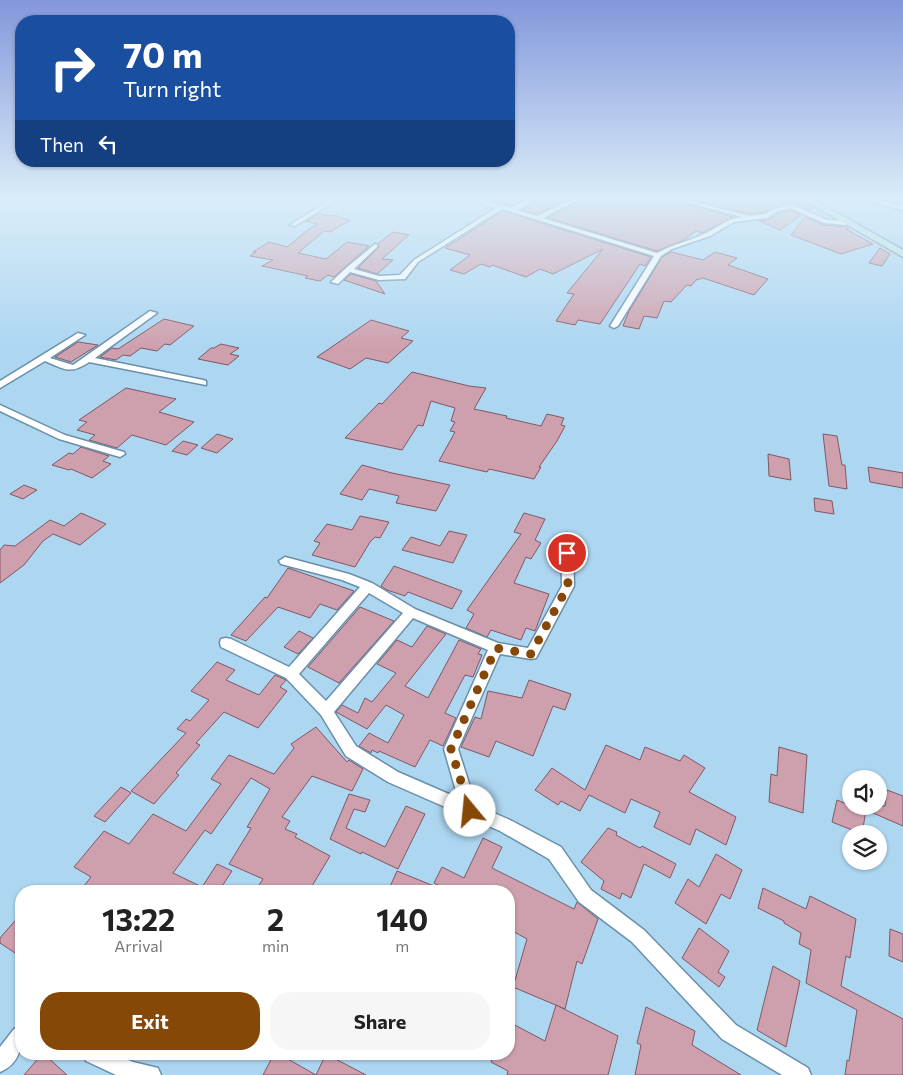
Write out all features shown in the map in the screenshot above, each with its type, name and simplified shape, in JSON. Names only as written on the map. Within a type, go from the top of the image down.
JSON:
[{"type":"street","points":[[334,282],[373,248]]},
{"type":"street","points":[[348,270],[379,278],[402,277],[416,261],[436,248]]},
{"type":"street","points":[[635,248],[658,255]]},
{"type":"street","points":[[614,326],[658,255],[670,248]]},
{"type":"street","points":[[44,358],[73,368],[153,313]]},
{"type":"street","points":[[0,385],[81,335]]},
{"type":"street","points":[[88,359],[203,382]]},
{"type":"street","points":[[0,408],[62,437],[120,454]]},
{"type":"street","points":[[285,561],[345,577],[368,586],[411,612],[496,648],[531,654],[568,586],[567,537]]},
{"type":"street","points":[[291,674],[368,586]]},
{"type":"street","points":[[326,711],[411,612]]},
{"type":"street","points":[[226,643],[291,674],[326,711],[350,751],[393,777],[506,826],[555,853],[585,896],[638,936],[730,1032],[800,1075]]},
{"type":"street","points":[[470,811],[451,749],[496,648]]},
{"type":"street","points":[[0,1062],[15,1043]]},
{"type":"street","points":[[106,1060],[132,1072],[151,1075]]},
{"type":"building","points":[[259,248],[304,248],[298,253],[326,259],[339,248],[367,248],[334,277],[328,275],[320,281],[305,278],[308,276],[262,266],[273,260],[250,256],[256,252],[253,252]]},
{"type":"building","points":[[378,248],[394,248],[382,259],[393,260],[377,274],[358,268]]},
{"type":"building","points":[[446,248],[623,248],[651,257],[645,266],[640,264],[600,324],[578,320],[575,325],[556,321],[574,294],[567,293],[603,249],[553,274],[540,269],[526,277],[492,265],[490,267],[481,264],[464,274],[450,270],[470,255]]},
{"type":"building","points":[[648,248],[664,248],[657,251]]},
{"type":"building","points":[[826,248],[860,248],[841,254]]},
{"type":"building","points":[[880,248],[890,254],[882,266],[869,263]]},
{"type":"building","points":[[671,252],[703,260],[715,252],[737,258],[728,265],[768,279],[754,295],[703,278],[696,280],[691,286],[687,285],[671,302],[664,301],[657,318],[644,316],[639,329],[623,326],[629,311],[662,257]]},
{"type":"building","points":[[351,274],[376,281],[385,294],[344,280]]},
{"type":"building","points":[[164,319],[194,326],[170,345],[165,344],[157,351],[141,348],[130,356],[123,355],[116,360],[100,357],[112,348],[118,349]]},
{"type":"building","points":[[371,320],[409,331],[401,338],[413,341],[388,363],[366,358],[350,369],[317,357]]},
{"type":"building","points":[[78,342],[98,345],[71,362],[55,357]]},
{"type":"building","points":[[221,344],[239,348],[230,354],[239,356],[228,365],[198,359],[211,348]]},
{"type":"building","points":[[412,372],[469,386],[486,388],[474,409],[541,426],[547,414],[564,418],[561,425],[565,426],[539,467],[541,467],[534,479],[489,469],[487,472],[439,461],[455,432],[450,431],[455,422],[451,421],[455,408],[431,401],[423,426],[418,425],[402,450],[345,438],[379,403],[382,404]]},
{"type":"building","points":[[126,388],[176,399],[159,412],[194,422],[166,445],[132,435],[117,448],[89,440],[95,435],[77,430],[87,422],[79,420]]},
{"type":"building","points":[[217,434],[233,439],[217,453],[201,448]]},
{"type":"building","points":[[823,434],[837,436],[842,465],[845,465],[847,489],[829,486]]},
{"type":"building","points":[[183,441],[198,445],[187,455],[172,451]]},
{"type":"building","points":[[81,447],[109,456],[103,461],[111,464],[92,478],[71,469],[52,465],[69,453],[73,454]]},
{"type":"building","points":[[768,454],[789,459],[791,480],[769,476]]},
{"type":"building","points":[[362,465],[450,485],[436,511],[396,503],[399,496],[369,489],[362,500],[340,494]]},
{"type":"building","points":[[868,467],[903,473],[903,488],[870,482]]},
{"type":"building","points":[[24,485],[37,490],[23,499],[10,494]]},
{"type":"building","points":[[814,498],[832,501],[834,514],[815,511]]},
{"type":"building","points":[[81,513],[106,524],[80,545],[53,534],[43,541],[24,565],[0,583],[0,550],[4,545],[15,546],[50,520],[64,526]]},
{"type":"building","points":[[524,513],[545,519],[535,540],[541,543],[531,559],[526,557],[514,583],[549,594],[535,631],[526,628],[521,640],[491,630],[487,637],[466,628],[474,614],[467,610],[521,534],[514,532]]},
{"type":"building","points":[[360,516],[389,522],[380,538],[375,537],[370,542],[355,567],[312,555],[320,543],[314,541],[327,524],[352,530]]},
{"type":"building","points":[[449,531],[467,535],[453,563],[402,550],[411,537],[440,546]]},
{"type":"building","points":[[394,566],[462,591],[452,609],[408,592],[405,596],[387,590],[381,586]]},
{"type":"building","points":[[288,568],[354,591],[337,610],[320,604],[310,618],[278,607],[246,641],[231,635],[265,597],[267,598]]},
{"type":"building","points":[[360,607],[394,621],[339,683],[308,667]]},
{"type":"building","points":[[427,626],[446,634],[405,686],[428,698],[459,640],[481,649],[478,654],[482,655],[473,677],[465,675],[445,713],[456,718],[443,746],[430,740],[415,767],[379,751],[378,753],[372,750],[371,753],[359,746],[369,733],[388,743],[404,715],[386,705],[367,729],[336,712],[342,705],[358,713],[365,698],[372,702],[396,673],[377,664],[397,640],[412,647]]},
{"type":"building","points":[[299,631],[313,638],[298,654],[284,647]]},
{"type":"building","points":[[217,662],[235,670],[226,680],[259,695],[275,675],[286,680],[280,687],[287,691],[258,728],[224,712],[196,743],[200,745],[176,773],[179,775],[154,804],[131,791],[186,733],[177,729],[186,719],[190,721],[209,700],[191,691]]},
{"type":"building","points":[[529,680],[571,694],[565,710],[553,706],[533,756],[496,741],[489,757],[461,747],[475,717],[481,719],[488,691],[522,698]]},
{"type":"building","points":[[316,727],[347,762],[349,760],[363,769],[352,791],[312,776],[282,817],[290,821],[285,829],[297,834],[295,837],[330,856],[313,885],[259,885],[263,879],[229,864],[251,828],[247,827],[270,789],[251,778],[211,834],[205,830],[173,873],[198,885],[85,885],[91,877],[74,867],[104,831],[129,844],[153,814],[186,831],[221,784],[211,779],[229,755],[274,774],[294,748],[291,744]]},
{"type":"building","points":[[606,745],[640,760],[645,747],[680,761],[684,755],[705,768],[689,792],[736,817],[726,845],[696,829],[690,845],[654,827],[660,812],[631,799],[625,813],[589,795],[580,811],[561,801],[558,805],[535,790],[552,768],[585,790]]},
{"type":"building","points":[[779,747],[807,755],[803,813],[769,802],[771,774],[777,776]]},
{"type":"building","points":[[121,787],[131,793],[105,822],[94,816]]},
{"type":"building","points":[[887,790],[903,796],[903,826],[878,815],[887,815]]},
{"type":"building","points":[[349,794],[370,800],[365,812],[354,809],[346,828],[385,847],[406,806],[425,814],[398,869],[330,839]]},
{"type":"building","points":[[837,800],[842,802],[842,815],[865,815],[864,825],[842,826],[832,822]]},
{"type":"building","points":[[608,828],[617,832],[616,835],[640,848],[642,846],[676,864],[670,878],[644,864],[631,898],[622,893],[620,899],[601,889],[604,881],[581,862]]},
{"type":"building","points":[[483,838],[502,847],[492,868],[574,909],[577,902],[598,919],[582,964],[577,961],[565,1009],[515,988],[515,980],[527,939],[515,932],[515,885],[438,885],[434,883],[442,867],[464,878]]},
{"type":"building","points":[[716,854],[742,870],[730,899],[721,894],[706,924],[675,903],[688,879],[699,887]]},
{"type":"building","points":[[217,864],[232,871],[223,885],[203,885]]},
{"type":"building","points":[[397,871],[431,885],[391,885]]},
{"type":"building","points":[[763,888],[806,909],[810,896],[856,919],[850,958],[846,956],[841,986],[903,1019],[903,1075],[845,1075],[857,1010],[806,983],[811,950],[799,944],[801,933],[784,923],[784,921],[758,908]]},
{"type":"building","points":[[15,921],[15,953],[0,943],[0,938]]},
{"type":"building","points":[[699,928],[729,951],[718,972],[725,977],[719,987],[682,958]]},
{"type":"building","points":[[890,929],[903,934],[903,962],[889,956]]},
{"type":"building","points":[[773,966],[800,981],[786,1047],[757,1030]]},
{"type":"building","points":[[556,1005],[618,1036],[608,1075],[507,1075],[508,1071],[491,1062],[492,1060],[515,1060],[515,1025],[545,1041]]},
{"type":"building","points":[[646,1007],[695,1031],[692,1045],[741,1075],[635,1075],[641,1045],[637,1043]]},
{"type":"building","points":[[37,1060],[51,1060],[67,1075],[24,1075]]},
{"type":"building","points":[[271,1060],[290,1060],[316,1075],[263,1075]]},
{"type":"building","points":[[323,1060],[337,1060],[366,1075],[316,1075]]},
{"type":"route","points":[[470,811],[451,749],[496,648],[531,654],[568,586],[567,553]]}]
